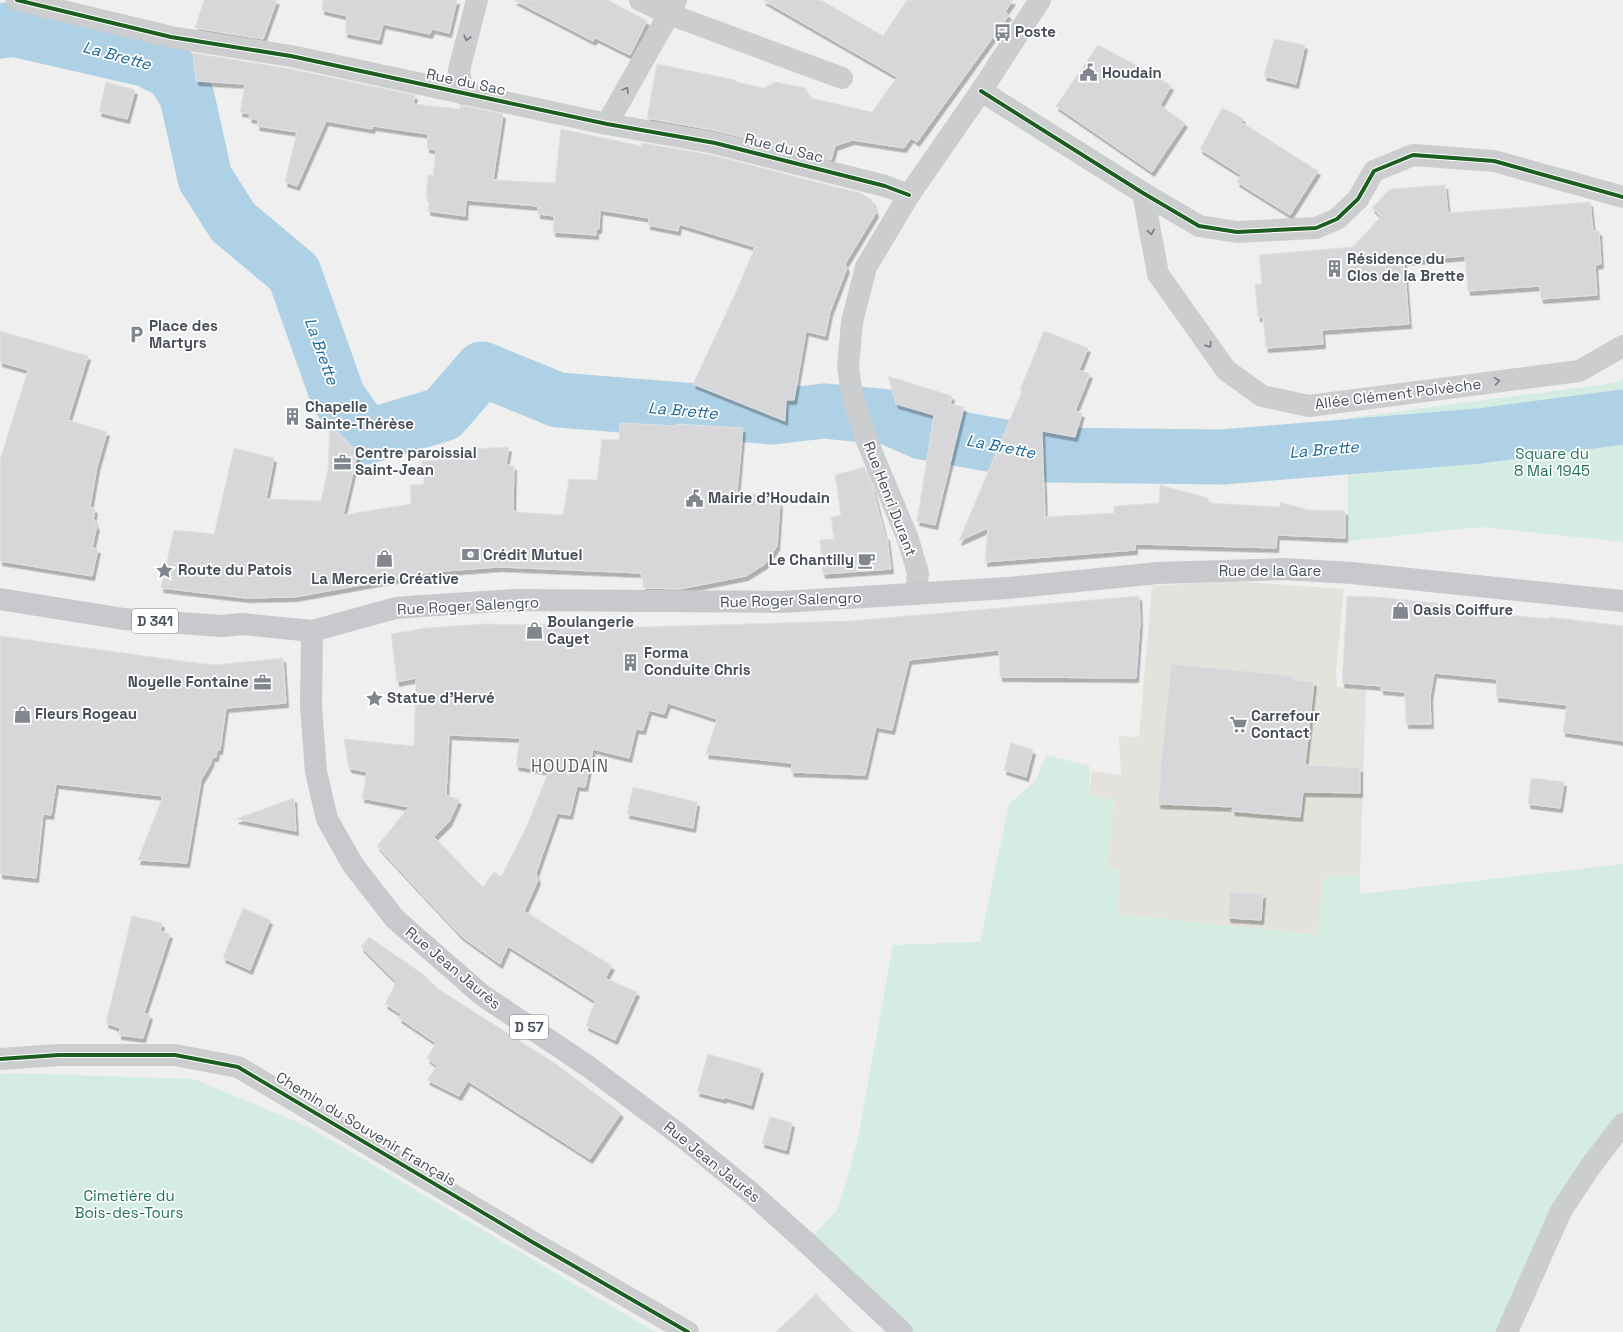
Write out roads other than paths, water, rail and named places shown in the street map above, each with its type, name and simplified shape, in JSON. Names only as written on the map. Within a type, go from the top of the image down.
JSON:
[{"type":"main road","name":"Rue de la Gare","points":[[916,594],[1008,588],[1158,572],[1284,569],[1360,574],[1623,600]]},
{"type":"main road","name":"Rue Roger Salengro","points":[[0,600],[124,619],[222,626],[242,624],[312,631],[396,608],[514,600],[782,602],[916,594]]},
{"type":"main road","name":"Rue Jean Jaurès","points":[[312,631],[311,706],[316,772],[327,819],[352,865],[395,920],[482,995],[589,1067],[686,1140],[750,1191],[902,1332]]},
{"type":"street","name":"Rue du Sac","points":[[17,0],[171,37],[291,56],[607,124],[715,143],[885,186],[909,195]]},
{"type":"street","points":[[463,94],[459,70],[477,0]]},
{"type":"street","points":[[640,0],[673,7],[842,78]]},
{"type":"street","points":[[909,195],[981,91],[1040,0]]},
{"type":"street","points":[[607,124],[673,7]]},
{"type":"street","points":[[981,91],[1143,194],[1198,226],[1237,232],[1316,228],[1337,219],[1358,199],[1374,171],[1413,155],[1494,161],[1623,197]]},
{"type":"street","name":"Allée Clément Polvèche","points":[[1143,194],[1158,274],[1226,370],[1262,396],[1309,406],[1579,371],[1623,346]]},
{"type":"street","name":"Rue Henri Durant","points":[[909,195],[866,267],[852,322],[848,367],[852,395],[862,428],[908,539],[918,573],[916,594]]},
{"type":"street","name":"Chemin du Souvenir Français","points":[[0,1059],[59,1055],[175,1055],[238,1067],[631,1301],[688,1332]]},
{"type":"street","points":[[1507,1332],[1561,1211],[1590,1167],[1623,1124]]},
{"type":"waterway","name":"La Brette","points":[[0,31],[13,29],[148,60],[173,73],[187,97],[205,178],[233,222],[294,273],[338,397],[366,437],[443,414],[482,369],[558,400],[773,417],[824,411],[888,417],[922,432],[1049,455],[1222,457],[1479,436],[1623,417]]},
{"type":"place","name":"Poste","points":[[1002,32]]},
{"type":"place","name":"Houdain","points":[[1089,73]]},
{"type":"place","name":"Résidence du Clos de la Brette","points":[[1334,268]]},
{"type":"place","name":"Place des Martyrs","points":[[136,335]]},
{"type":"place","name":"Chapelle Sainte-Thérèse","points":[[292,416]]},
{"type":"place","name":"Centre paroissial Saint-Jean","points":[[342,462]]},
{"type":"place","name":"Mairie d'Houdain","points":[[695,498]]},
{"type":"place","name":"Crédit Mutuel","points":[[470,555]]},
{"type":"place","name":"La Mercerie Créative","points":[[385,558]]},
{"type":"place","name":"Le Chantilly","points":[[867,560]]},
{"type":"place","name":"Route du Patois","points":[[165,570]]},
{"type":"place","name":"Oasis Coiffure","points":[[1400,610]]},
{"type":"place","name":"Boulangerie Cayet","points":[[534,631]]},
{"type":"place","name":"Forma Conduite Chris","points":[[631,662]]},
{"type":"place","name":"Noyelle Fontaine","points":[[262,682]]},
{"type":"place","name":"Statue d'Hervé","points":[[374,698]]},
{"type":"place","name":"Fleurs Rogeau","points":[[22,714]]},
{"type":"place","name":"Carrefour Contact","points":[[1238,725]]},
{"type":"district","name":"HOUDAIN","points":[[570,766]]},
{"type":"park label","name":"Square du 8 Mai 1945","points":[[1552,462]]},
{"type":"park label","name":"Cimetière du Bois-des-Tours","points":[[129,1204]]}]
